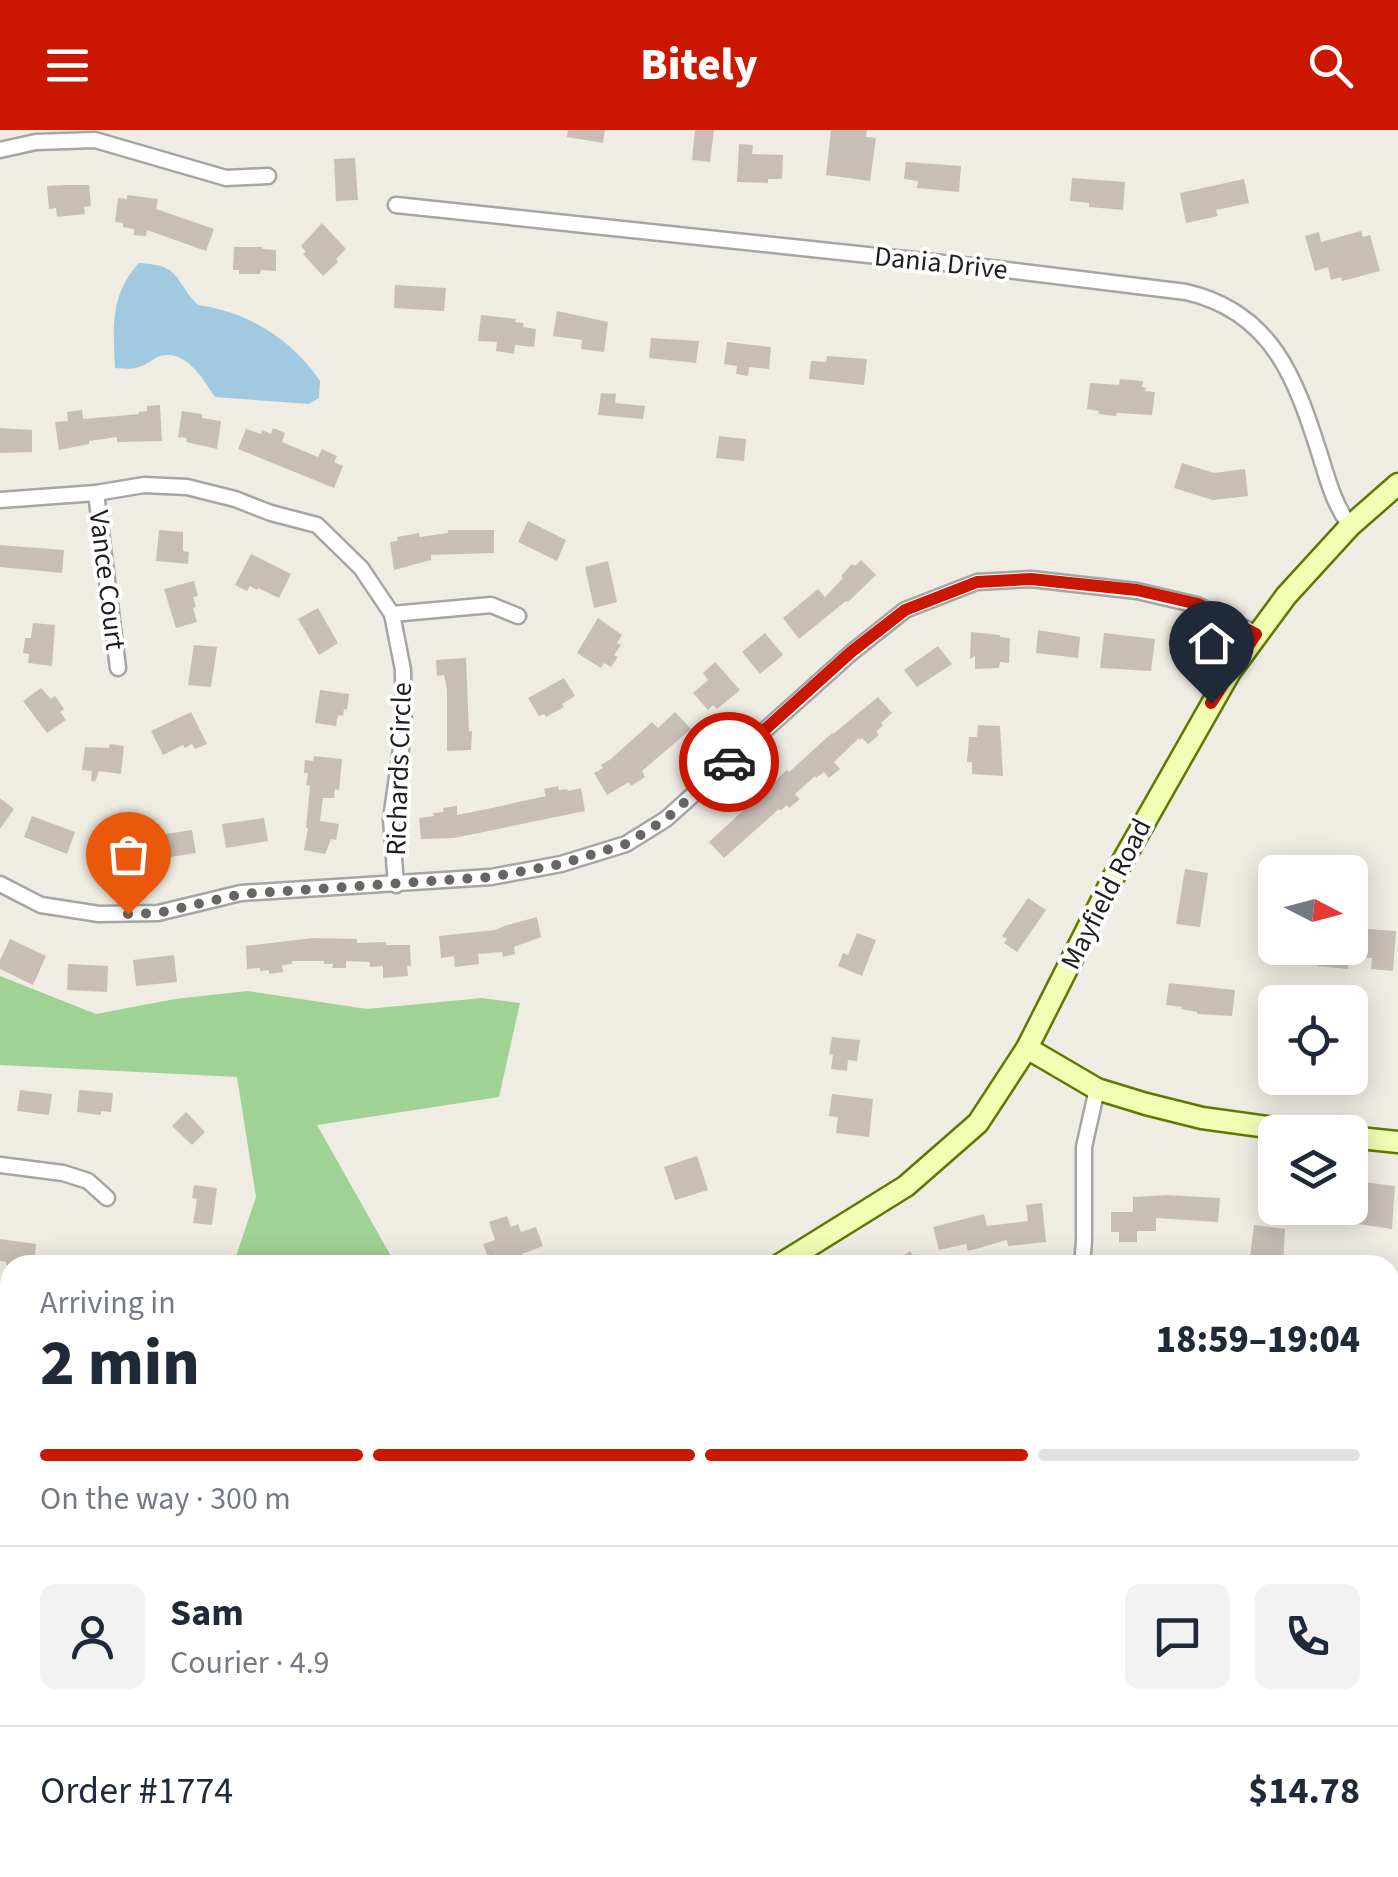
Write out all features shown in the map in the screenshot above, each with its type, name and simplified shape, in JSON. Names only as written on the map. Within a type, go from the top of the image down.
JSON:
[{"type":"street","points":[[0,150],[91,135],[226,178],[268,176]]},
{"type":"street","name":"Dania Drive","points":[[396,205],[990,268],[1206,297],[1253,325],[1283,359],[1304,404],[1334,499],[1350,526]]},
{"type":"street","name":"Mayfield Road","points":[[795,1255],[906,1186],[978,1123],[1027,1048],[1113,878],[1230,672],[1286,596],[1350,526],[1398,484]]},
{"type":"street","name":"Richards Circle","points":[[0,500],[144,485],[187,487],[317,526],[362,568],[392,614],[403,670],[404,728],[391,819],[396,885]]},
{"type":"street","name":"Vance Court","points":[[96,493],[118,668]]},
{"type":"street","points":[[0,884],[41,905],[99,914],[158,913],[242,894],[491,877],[561,864],[626,844],[666,819],[851,652],[905,610],[977,582],[1031,579],[1137,590],[1198,604],[1256,634]]},
{"type":"street","points":[[392,614],[490,604],[518,616]]},
{"type":"street","points":[[1027,1048],[1097,1089],[1202,1118],[1258,1126]]},
{"type":"street","points":[[1083,1255],[1084,1146],[1097,1089]]},
{"type":"street","points":[[1368,1139],[1398,1142]]},
{"type":"street","points":[[0,1165],[64,1173],[88,1181],[108,1198]]},
{"type":"green space","points":[[0,976],[96,1014],[175,999],[248,991],[367,1009],[482,998],[520,1003],[499,1097],[317,1125],[390,1255],[236,1255],[256,1197],[237,1077],[0,1065]]},
{"type":"water","points":[[139,263],[170,270],[198,305],[251,321],[282,340],[320,381],[319,398],[309,404],[215,397],[193,367],[169,355],[138,367],[115,368],[115,312],[123,287]]},
{"type":"building","points":[[568,130],[605,130],[603,143],[567,137]]},
{"type":"building","points":[[695,130],[714,130],[710,162],[692,160]]},
{"type":"building","points":[[831,130],[867,130],[866,137],[876,138],[870,181],[826,175]]},
{"type":"building","points":[[739,144],[753,145],[752,154],[783,155],[782,179],[768,179],[768,183],[737,182]]},
{"type":"building","points":[[355,158],[358,200],[336,201],[334,159]]},
{"type":"building","points":[[906,162],[961,166],[959,192],[917,188],[918,181],[904,179]]},
{"type":"building","points":[[1072,178],[1125,182],[1123,210],[1070,201]]},
{"type":"building","points":[[1244,179],[1249,203],[1216,210],[1218,216],[1186,223],[1180,193]]},
{"type":"building","points":[[89,185],[91,206],[84,207],[85,214],[57,217],[56,208],[49,209],[47,186]]},
{"type":"building","points":[[127,195],[158,199],[156,209],[214,229],[206,251],[147,230],[146,236],[134,235],[134,229],[115,222],[118,198],[127,199]]},
{"type":"building","points":[[322,223],[346,249],[323,276],[303,254],[306,252],[301,246]]},
{"type":"building","points":[[1361,231],[1363,237],[1370,235],[1380,271],[1342,281],[1341,277],[1331,280],[1328,267],[1315,271],[1305,236],[1319,232],[1321,242]]},
{"type":"building","points":[[234,247],[276,250],[276,271],[239,274],[239,270],[233,270]]},
{"type":"building","points":[[395,285],[446,288],[444,311],[394,308]]},
{"type":"building","points":[[557,311],[608,322],[604,352],[581,349],[582,340],[553,336]]},
{"type":"building","points":[[481,315],[516,319],[515,322],[524,323],[523,327],[536,329],[534,347],[515,345],[514,354],[496,351],[497,342],[478,341]]},
{"type":"building","points":[[651,338],[699,341],[696,363],[649,358]]},
{"type":"building","points":[[727,342],[771,347],[769,369],[749,367],[748,376],[736,374],[737,366],[724,364]]},
{"type":"building","points":[[827,356],[867,359],[864,385],[809,379],[811,361],[826,362]]},
{"type":"building","points":[[1120,379],[1143,381],[1145,391],[1155,392],[1152,415],[1116,416],[1087,409],[1090,383],[1119,385]]},
{"type":"building","points":[[601,393],[616,394],[615,403],[645,406],[643,419],[598,415]]},
{"type":"building","points":[[160,405],[162,441],[117,442],[117,437],[59,450],[55,422],[68,421],[67,412],[82,410],[83,419],[139,414],[147,411],[147,406]]},
{"type":"building","points":[[182,411],[221,421],[217,449],[178,437]]},
{"type":"building","points":[[0,428],[32,430],[32,452],[0,453]]},
{"type":"building","points":[[273,428],[285,433],[282,442],[318,457],[322,449],[337,456],[334,462],[343,466],[334,488],[238,449],[246,429],[271,434]]},
{"type":"building","points":[[719,436],[746,439],[744,461],[716,458]]},
{"type":"building","points":[[1182,463],[1214,473],[1245,469],[1248,496],[1213,500],[1174,488]]},
{"type":"building","points":[[528,521],[566,540],[557,561],[518,542]]},
{"type":"building","points":[[159,530],[183,532],[188,564],[156,561]]},
{"type":"building","points":[[448,530],[494,530],[494,553],[431,555],[431,560],[394,570],[390,542],[398,541],[397,537],[419,533],[420,537]]},
{"type":"building","points":[[0,545],[64,550],[62,573],[0,567]]},
{"type":"building","points":[[251,554],[291,574],[279,598],[258,588],[250,586],[247,591],[235,585]]},
{"type":"building","points":[[861,560],[876,575],[799,639],[783,618],[818,589],[825,597],[852,564],[855,566]]},
{"type":"building","points":[[608,561],[617,602],[594,608],[585,567]]},
{"type":"building","points":[[194,581],[197,622],[176,628],[164,589]]},
{"type":"building","points":[[318,608],[338,643],[319,655],[298,619]]},
{"type":"building","points":[[598,618],[622,635],[614,655],[618,657],[611,667],[604,663],[601,668],[577,653]]},
{"type":"building","points":[[33,623],[55,625],[52,666],[28,663],[29,654],[23,653]]},
{"type":"building","points":[[1038,630],[1080,637],[1078,658],[1036,653]]},
{"type":"building","points":[[971,632],[1010,638],[1009,663],[1000,662],[999,668],[975,669],[975,656],[970,659]]},
{"type":"building","points":[[765,633],[783,655],[760,674],[742,652]]},
{"type":"building","points":[[1104,633],[1155,639],[1151,671],[1100,668]]},
{"type":"building","points":[[194,645],[217,647],[211,687],[188,685]]},
{"type":"building","points":[[938,646],[952,664],[917,687],[904,670]]},
{"type":"building","points":[[466,658],[471,750],[447,751],[447,690],[444,675],[437,676],[436,660]]},
{"type":"building","points":[[715,662],[740,690],[717,709],[713,705],[708,710],[693,693],[708,680],[703,673]]},
{"type":"building","points":[[564,678],[575,696],[546,717],[539,716],[528,698]]},
{"type":"building","points":[[41,688],[51,699],[55,696],[66,720],[47,733],[23,701]]},
{"type":"building","points":[[320,690],[349,694],[347,710],[344,709],[343,716],[338,715],[336,726],[315,723]]},
{"type":"building","points":[[878,697],[892,713],[881,723],[876,732],[879,735],[868,744],[859,738],[834,762],[840,769],[829,778],[824,772],[815,776],[795,794],[800,799],[789,808],[787,805],[779,809],[724,858],[709,842],[787,770]]},
{"type":"building","points":[[191,712],[207,744],[195,749],[192,744],[185,748],[183,745],[163,755],[151,731]]},
{"type":"building","points":[[675,712],[691,729],[642,771],[645,777],[607,795],[594,773],[652,722],[658,728]]},
{"type":"building","points":[[978,725],[1000,726],[1003,776],[972,774],[972,762],[967,762],[969,737],[977,737]]},
{"type":"building","points":[[110,744],[124,746],[121,774],[99,771],[95,782],[91,781],[92,771],[82,770],[85,747],[109,748]]},
{"type":"building","points":[[314,756],[342,759],[339,790],[335,789],[334,798],[323,798],[320,821],[339,824],[336,840],[331,839],[325,854],[304,850],[310,786],[306,785],[305,760],[313,761]]},
{"type":"building","points":[[558,786],[559,790],[568,791],[581,788],[585,811],[454,838],[421,839],[419,818],[434,816],[443,808],[457,806],[457,815],[546,796],[544,789]]},
{"type":"building","points":[[0,798],[14,809],[0,829]]},
{"type":"building","points":[[32,816],[75,832],[67,854],[24,837]]},
{"type":"building","points":[[264,818],[268,841],[226,848],[222,824]]},
{"type":"building","points":[[192,830],[196,853],[156,859],[98,858],[98,833],[140,833],[140,838]]},
{"type":"building","points":[[1185,869],[1208,873],[1200,927],[1176,924]]},
{"type":"building","points":[[1028,898],[1046,910],[1017,952],[1004,943],[1007,939],[1002,936]]},
{"type":"building","points":[[537,917],[541,937],[514,947],[515,954],[478,954],[479,964],[455,967],[454,956],[441,958],[439,936],[496,930]]},
{"type":"building","points":[[1368,929],[1396,931],[1393,971],[1371,969],[1372,958],[1368,958]]},
{"type":"building","points":[[857,933],[876,940],[862,976],[838,966],[843,953],[848,955]]},
{"type":"building","points":[[313,938],[410,945],[408,976],[383,978],[383,966],[370,967],[370,962],[346,961],[346,968],[332,968],[333,964],[324,961],[292,961],[282,965],[283,972],[269,974],[269,970],[247,969],[246,946]]},
{"type":"building","points":[[10,939],[46,956],[33,985],[0,969]]},
{"type":"building","points":[[174,955],[177,982],[136,986],[133,960]]},
{"type":"building","points":[[68,964],[108,966],[107,992],[67,990]]},
{"type":"building","points":[[1317,965],[1348,965],[1348,969]]},
{"type":"building","points":[[1169,983],[1235,990],[1232,1016],[1197,1014],[1166,1005]]},
{"type":"building","points":[[832,1037],[860,1040],[857,1061],[848,1060],[847,1071],[831,1069]]},
{"type":"building","points":[[20,1090],[52,1094],[49,1115],[17,1111]]},
{"type":"building","points":[[79,1090],[113,1093],[111,1112],[77,1112]]},
{"type":"building","points":[[832,1094],[873,1099],[869,1137],[836,1133],[838,1117],[829,1116]]},
{"type":"building","points":[[186,1112],[205,1132],[192,1145],[172,1126]]},
{"type":"building","points":[[697,1156],[708,1190],[675,1200],[664,1167]]},
{"type":"building","points":[[1368,1183],[1395,1186],[1392,1229],[1365,1225],[1368,1225]]},
{"type":"building","points":[[194,1185],[217,1188],[212,1225],[193,1223],[197,1199],[192,1198]]},
{"type":"building","points":[[1133,1197],[1220,1198],[1218,1222],[1156,1218],[1156,1231],[1137,1231],[1137,1242],[1119,1242],[1119,1232],[1111,1232],[1111,1212],[1133,1212]]},
{"type":"building","points":[[1042,1203],[1046,1242],[1008,1246],[1007,1240],[968,1251],[966,1244],[939,1250],[933,1227],[984,1214],[987,1226],[1028,1221],[1026,1205]]},
{"type":"building","points":[[507,1216],[511,1227],[518,1224],[521,1232],[536,1227],[543,1246],[522,1255],[487,1255],[483,1244],[495,1240],[489,1222]]},
{"type":"building","points":[[1254,1225],[1285,1229],[1284,1255],[1250,1255]]},
{"type":"building","points":[[0,1239],[36,1244],[35,1255],[0,1255]]},
{"type":"way so far","points":[[128,914],[158,913],[242,894],[491,877],[561,864],[626,844],[666,819],[729,762]]},
{"type":"route","points":[[729,762],[851,652],[905,610],[977,582],[1031,579],[1137,590],[1198,604],[1256,634],[1211,703]]}]
